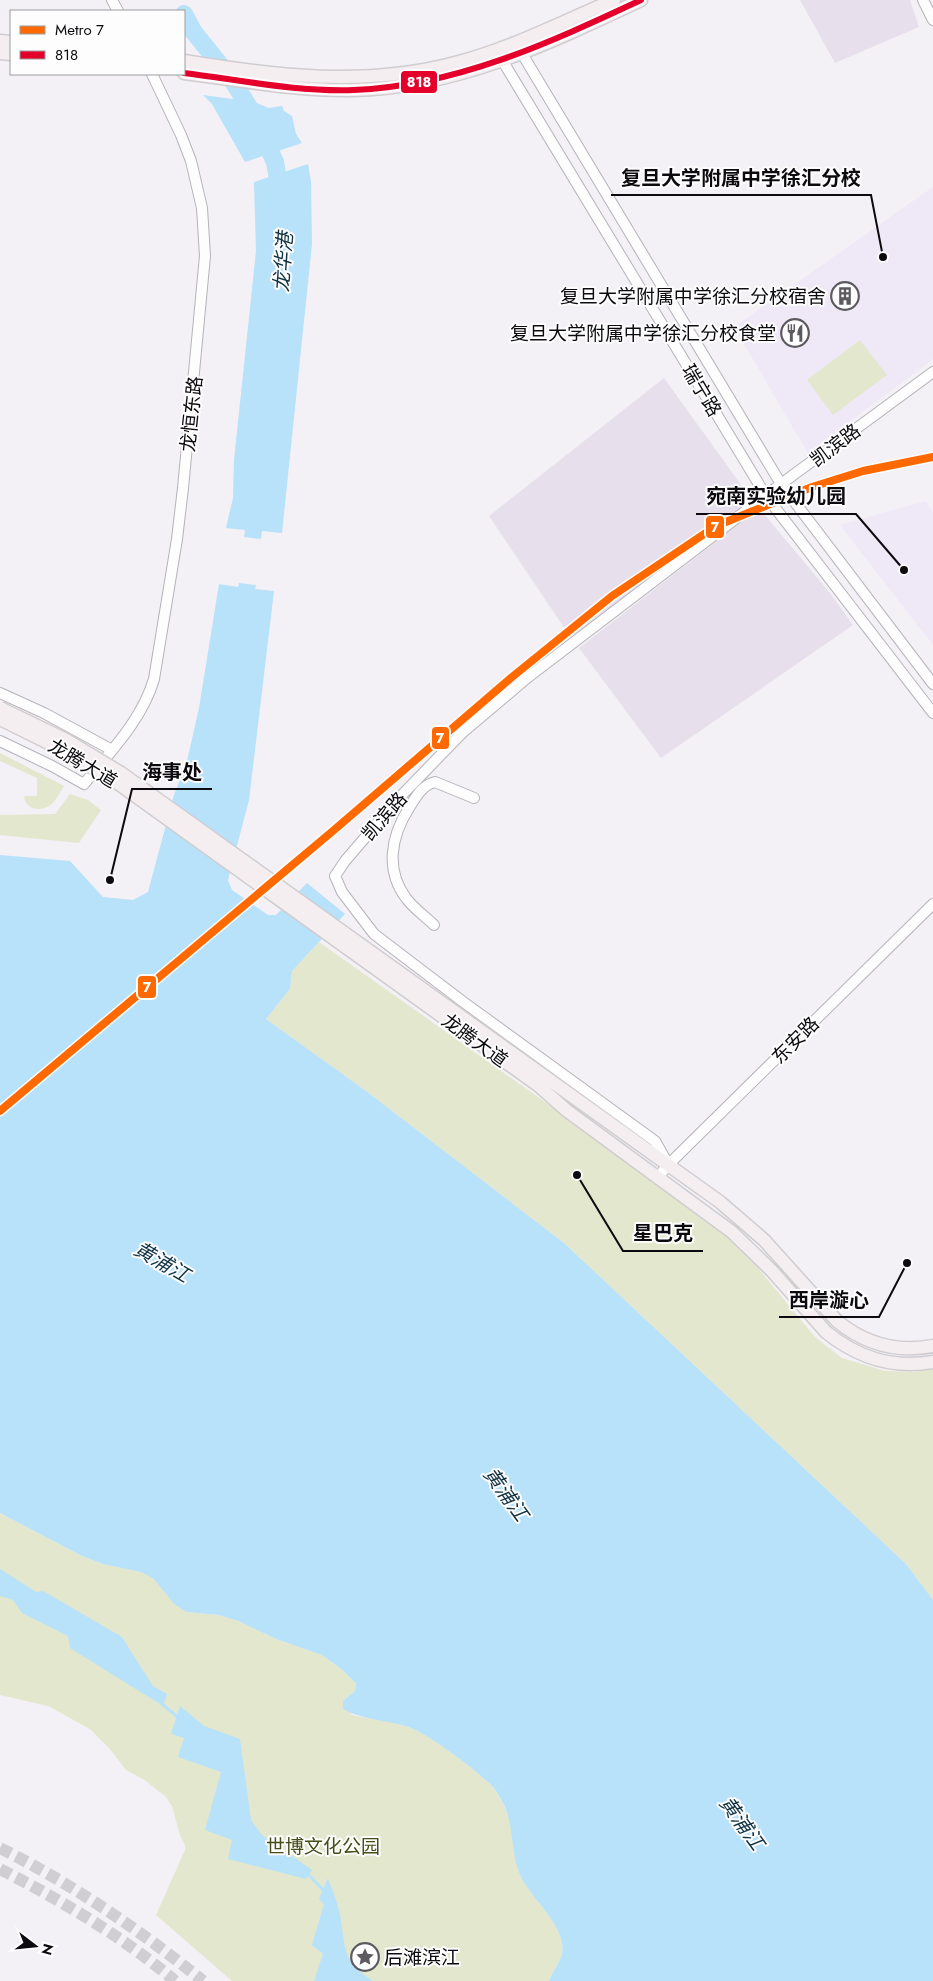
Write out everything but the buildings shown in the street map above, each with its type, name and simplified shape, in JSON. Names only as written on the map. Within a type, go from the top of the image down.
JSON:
[{"type":"main road","points":[[519,48],[614,0]]},
{"type":"main road","points":[[185,69],[282,86],[354,90],[392,87],[458,74],[499,55],[641,0]]},
{"type":"main road","points":[[185,69],[253,72],[319,78],[391,76],[499,55]]},
{"type":"main road","name":"龙腾大道","points":[[0,708],[66,740],[148,791],[515,1062],[566,1110],[710,1214],[746,1245],[826,1332],[840,1343],[854,1352],[883,1362],[900,1364],[933,1362]]},
{"type":"main road","name":"龙腾大道","points":[[0,719],[61,749],[142,800],[515,1062],[668,1164],[720,1202],[764,1240],[837,1320],[849,1330],[861,1338],[887,1347],[917,1349],[933,1346]]},
{"type":"street","points":[[923,0],[933,20]]},
{"type":"street","name":"瑞宁路","points":[[519,48],[781,484],[933,684]]},
{"type":"street","name":"瑞宁路","points":[[499,55],[766,496],[933,713]]},
{"type":"street","name":"龙恒东路","points":[[0,741],[84,784],[142,709],[154,679],[178,530],[204,276],[205,230],[198,187],[181,135],[152,75]]},
{"type":"street","name":"凯滨路","points":[[668,1164],[655,1141],[374,934],[342,892],[335,876],[345,861],[399,798],[462,732],[527,678],[781,484],[933,372]]},
{"type":"street","points":[[0,693],[44,713],[112,750]]},
{"type":"street","points":[[434,925],[406,899],[395,878],[391,852],[397,832],[407,810],[422,789],[429,783],[435,782],[474,798]]},
{"type":"street","name":"东安路","points":[[658,1177],[668,1164],[933,904]]},
{"type":"shaded area","points":[[800,0],[910,0],[919,27],[835,63]]},
{"type":"shaded area","points":[[933,187],[933,359],[808,453],[734,327]]},
{"type":"shaded area","points":[[664,378],[752,500],[666,570],[573,641],[489,516]]},
{"type":"shaded area","points":[[926,501],[933,513],[933,645],[840,525]]},
{"type":"shaded area","points":[[759,508],[830,593],[853,625],[661,758],[579,648]]},
{"type":"green space","points":[[860,340],[887,375],[833,415],[807,380]]},
{"type":"green space","points":[[0,753],[64,786],[54,802],[41,809],[33,808],[27,804],[24,796],[37,796],[37,778],[0,761]]},
{"type":"green space","points":[[70,794],[88,800],[101,810],[79,843],[0,835],[0,815],[55,814]]},
{"type":"green space","points":[[319,942],[617,1153],[681,1203],[716,1226],[748,1256],[815,1337],[842,1358],[885,1371],[914,1372],[933,1369],[933,1600],[906,1564],[564,1243],[366,1091],[266,1019],[290,989],[292,971]]},
{"type":"green space","name":"世博文化公园","points":[[0,1513],[82,1556],[103,1564],[141,1572],[154,1579],[187,1612],[219,1615],[238,1621],[276,1639],[322,1655],[356,1683],[355,1691],[343,1701],[352,1715],[390,1722],[421,1732],[476,1771],[492,1786],[500,1797],[511,1826],[517,1864],[522,1878],[559,1934],[562,1954],[549,1981],[232,1981],[156,1915],[185,1850],[172,1806],[165,1796],[143,1779],[126,1770],[110,1749],[90,1729],[48,1706],[0,1695]]},
{"type":"water","points":[[203,95],[254,102],[269,108],[282,106],[284,111],[292,116],[296,134],[302,143],[245,162],[212,104]]},
{"type":"water","points":[[308,164],[311,182],[312,244],[282,533],[262,531],[261,539],[244,537],[245,530],[226,528],[233,498],[234,460],[256,251],[254,182]]},
{"type":"water","name":"黄浦江","points":[[239,583],[256,585],[255,589],[274,591],[249,800],[228,880],[232,890],[268,915],[276,915],[307,883],[345,914],[292,971],[290,989],[266,1019],[366,1091],[564,1243],[906,1564],[933,1600],[933,1981],[549,1981],[562,1954],[559,1934],[548,1915],[527,1887],[518,1870],[510,1823],[504,1805],[494,1788],[476,1771],[428,1737],[409,1727],[367,1718],[343,1709],[343,1701],[355,1691],[356,1683],[322,1655],[276,1639],[238,1621],[219,1615],[187,1612],[174,1604],[154,1579],[141,1572],[103,1564],[82,1556],[0,1513],[0,855],[70,861],[103,897],[133,900],[148,892],[174,795],[187,761],[199,708],[219,584],[238,587]]},
{"type":"water","points":[[0,1569],[36,1592],[43,1591],[122,1637],[153,1686],[167,1694],[163,1706],[70,1648],[68,1636],[22,1613],[13,1600],[0,1596]]},
{"type":"water","points":[[180,1706],[204,1726],[240,1739],[251,1820],[262,1835],[312,1870],[306,1879],[228,1859],[232,1840],[205,1830],[221,1772],[178,1757],[184,1738],[171,1734]]},
{"type":"water","points":[[328,1878],[339,1910],[345,1945],[350,1960],[355,1967],[373,1981],[314,1981],[323,1954],[312,1945],[324,1904],[319,1899]]},
{"type":"waterway","name":"龙华港","points":[[185,16],[193,31],[233,81],[253,114],[275,162],[281,196]]},
{"type":"waterway","points":[[162,1704],[180,1719]]},
{"type":"waterway","points":[[306,1872],[326,1893]]},
{"type":"tunnel","points":[[0,1848],[79,1892],[105,1909],[203,1981]]},
{"type":"tunnel","points":[[0,1869],[113,1934],[175,1981]]},
{"type":"metro line","name":"7","points":[[0,1111],[334,830],[512,677],[612,596],[716,526],[812,487],[863,471],[933,457]]},
{"type":"transit line","name":"818","points":[[185,73],[311,89],[354,90],[392,87],[429,80],[501,60],[572,32],[641,0]]},
{"type":"place","name":"复旦大学附属中学徐汇分校","points":[[883,257]]},
{"type":"place","name":"复旦大学附属中学徐汇分校宿舍","points":[[845,296]]},
{"type":"place","name":"复旦大学附属中学徐汇分校食堂","points":[[795,333]]},
{"type":"place","name":"宛南实验幼儿园","points":[[904,570]]},
{"type":"place","name":"海事处","points":[[110,880]]},
{"type":"place","name":"星巴克","points":[[577,1175]]},
{"type":"place","name":"西岸漩心","points":[[907,1263]]},
{"type":"place","name":"后滩滨江","points":[[365,1957]]}]
